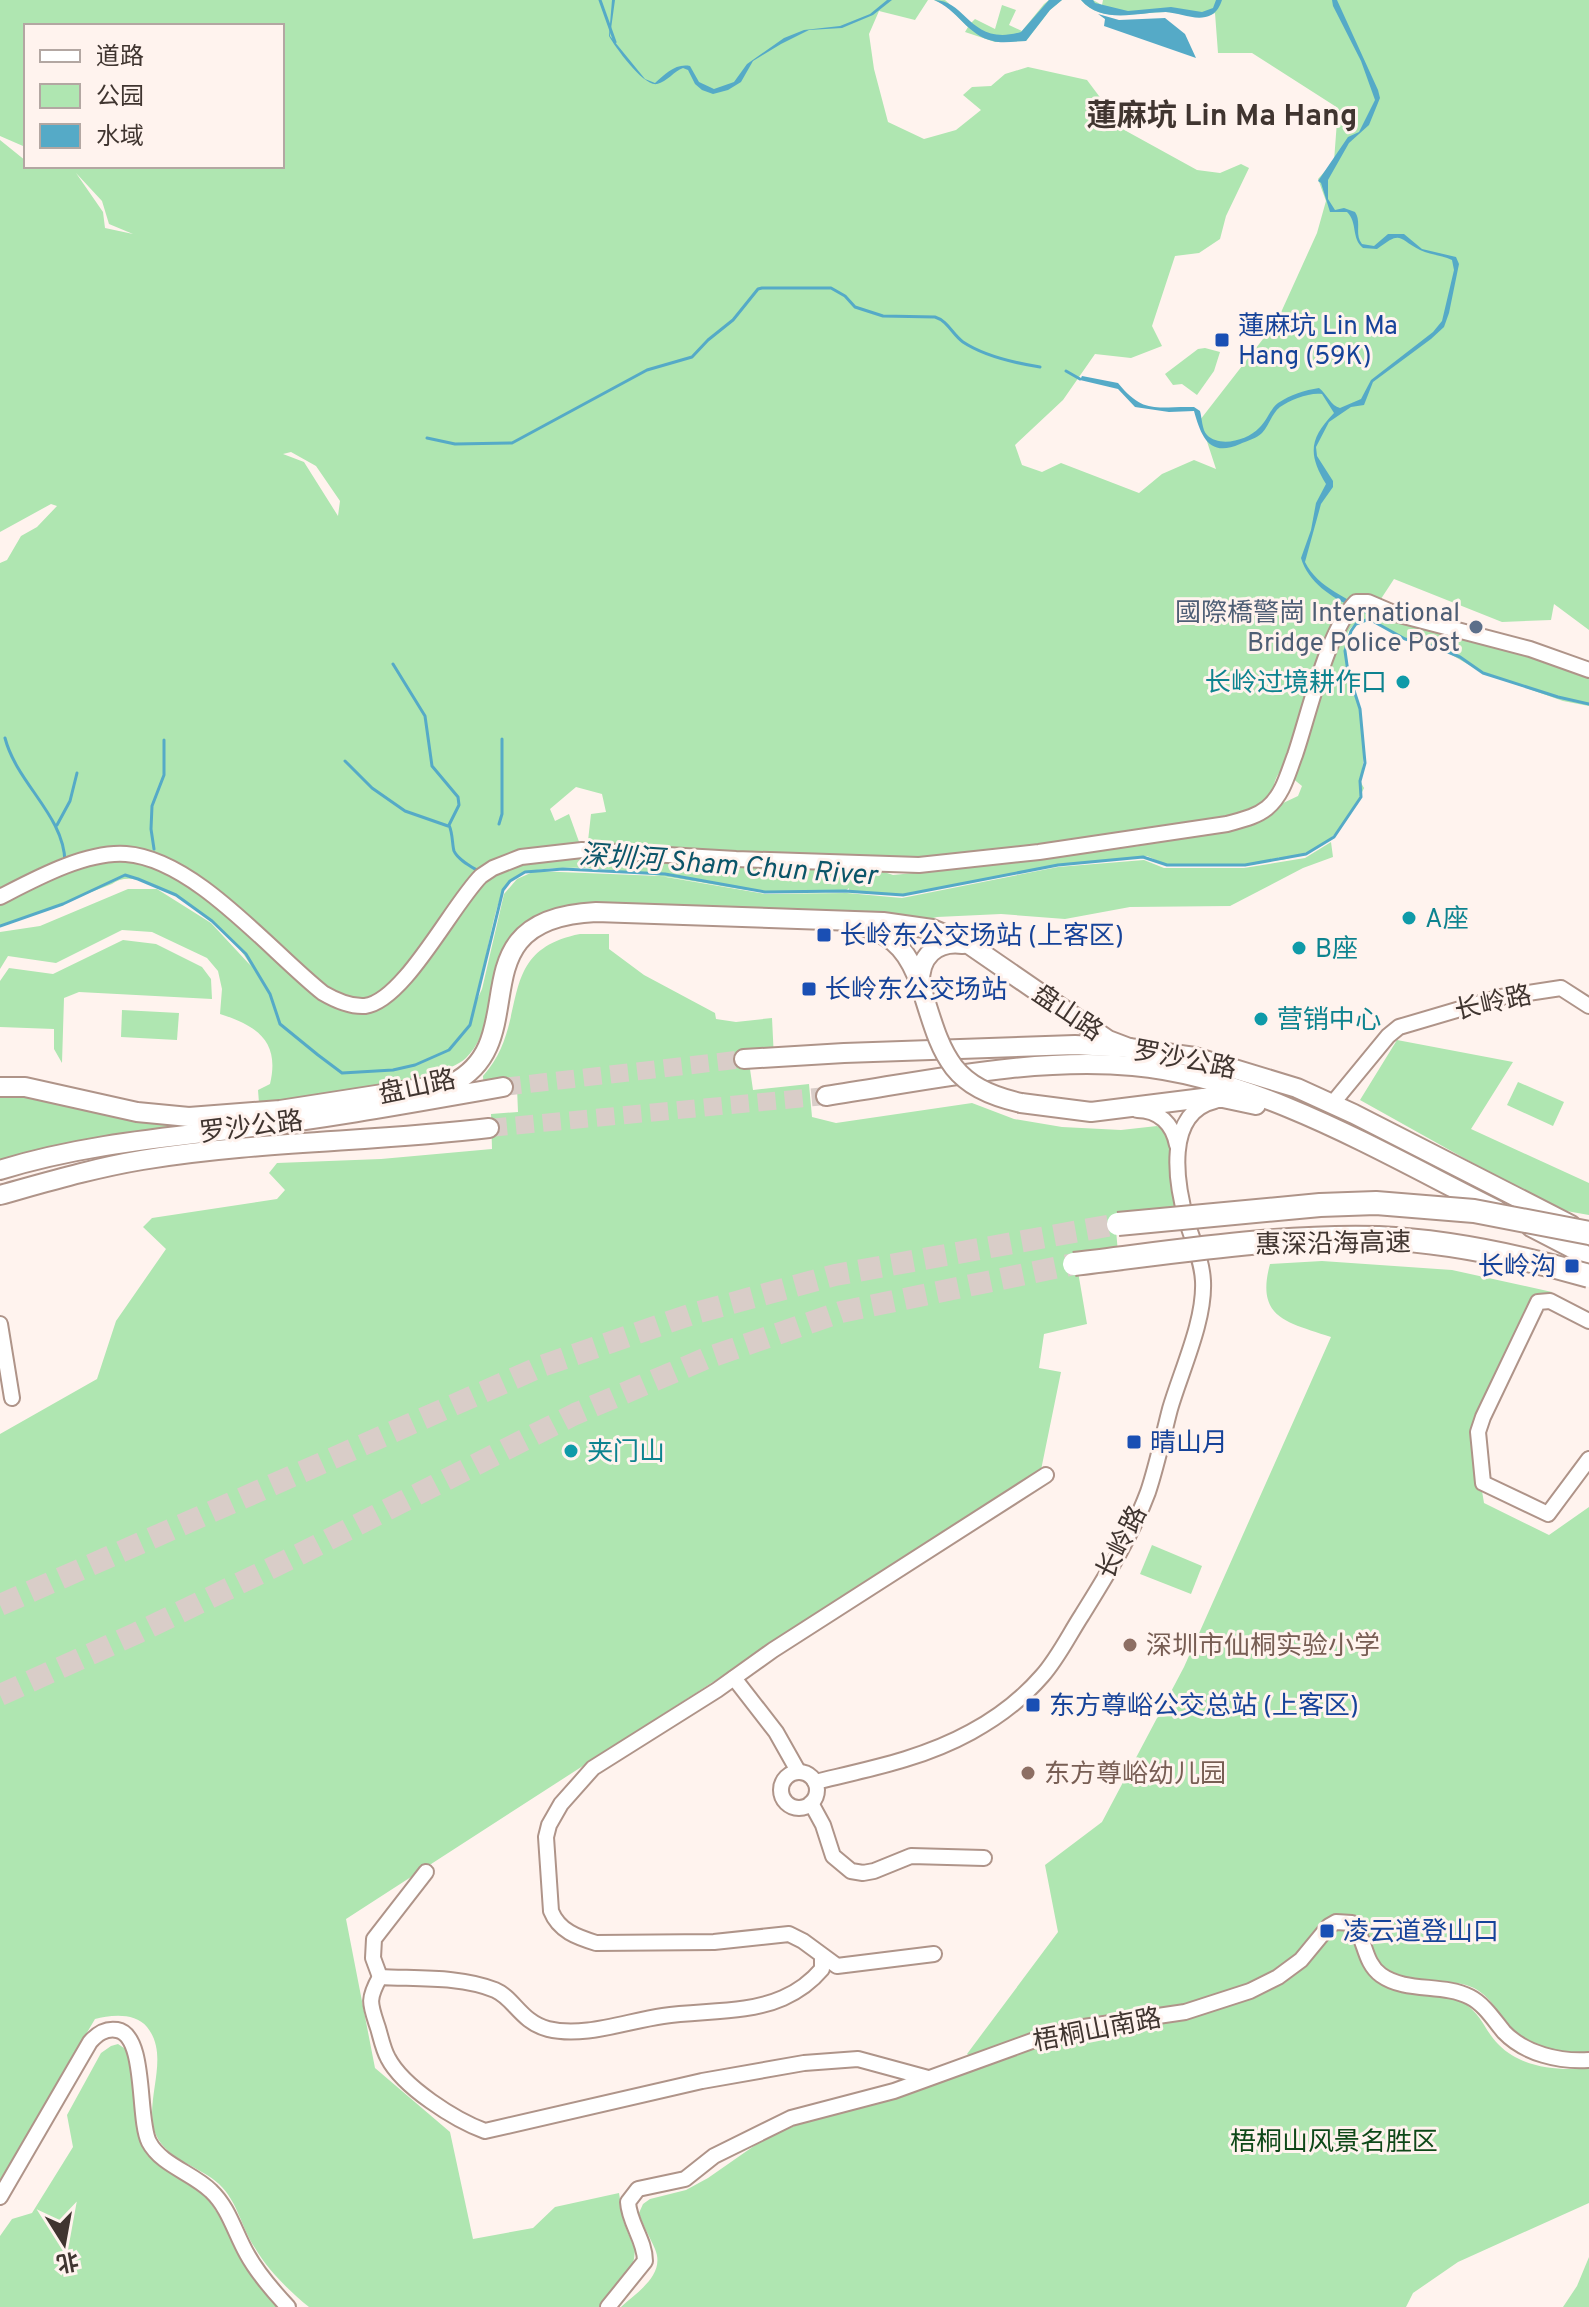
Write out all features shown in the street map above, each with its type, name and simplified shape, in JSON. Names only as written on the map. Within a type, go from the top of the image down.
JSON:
[{"type":"highway","name":"惠深沿海高速","points":[[1118,1224],[1320,1205],[1376,1203],[1474,1211],[1589,1233]]},
{"type":"highway","name":"惠深沿海高速","points":[[1074,1264],[1238,1245],[1379,1238],[1470,1249],[1589,1276]]},
{"type":"main road","name":"盘山路","points":[[0,1087],[25,1087],[137,1112],[189,1117],[258,1113],[439,1086],[467,1076],[478,1065],[492,1037],[500,986],[511,953],[530,931],[554,917],[596,912],[830,919],[919,926],[970,945],[1108,1040],[1129,1048]]},
{"type":"main road","name":"盘山路","points":[[830,919],[866,926],[890,938],[906,953],[939,1041],[956,1071],[978,1088],[1021,1103],[1073,1111],[1116,1110]]},
{"type":"main road","points":[[921,987],[921,966],[934,948],[948,943],[970,945]]},
{"type":"main road","name":"罗沙公路","points":[[744,1059],[1052,1046],[1163,1051],[1222,1063],[1297,1088],[1332,1104],[1589,1233]]},
{"type":"main road","name":"罗沙公路","points":[[826,1096],[1026,1068],[1098,1064],[1134,1066],[1217,1082],[1260,1096],[1317,1121],[1589,1257]]},
{"type":"main road","name":"罗沙公路","points":[[0,1170],[110,1145],[271,1125],[503,1087]]},
{"type":"main road","points":[[1116,1110],[1203,1098],[1231,1100],[1317,1121]]},
{"type":"main road","name":"罗沙公路","points":[[0,1195],[76,1174],[177,1155],[489,1128]]},
{"type":"street","points":[[0,897],[55,870],[104,856],[126,854],[160,861],[184,874],[208,893],[323,993],[335,1001],[366,1006],[386,997],[406,977],[481,876],[521,857],[587,850],[919,865],[1039,852],[1247,819],[1266,809],[1286,782],[1319,676],[1353,605],[1368,602],[1396,614],[1530,649],[1589,670]]},
{"type":"street","name":"长岭路","points":[[1332,1104],[1388,1036],[1414,1021],[1501,997],[1561,988],[1589,1006]]},
{"type":"street","name":"长岭路","points":[[1178,1149],[1185,1124],[1193,1111],[1206,1103],[1231,1100]]},
{"type":"street","name":"长岭路","points":[[815,1782],[920,1755],[950,1743],[997,1716],[1024,1695],[1044,1674],[1109,1569],[1147,1492],[1175,1391],[1187,1361],[1202,1296],[1202,1269],[1185,1214],[1178,1149],[1172,1129],[1158,1115],[1143,1110],[1116,1110]]},
{"type":"street","points":[[1589,1321],[1550,1301],[1538,1302],[1478,1432],[1483,1483],[1548,1514],[1589,1459]]},
{"type":"street","points":[[0,1324],[12,1398]]},
{"type":"street","points":[[934,1954],[837,1966],[789,1934],[714,1942],[596,1943],[555,1922],[551,1911],[546,1837],[561,1804],[593,1768],[1046,1475]]},
{"type":"street","points":[[734,1678],[776,1732],[798,1771]]},
{"type":"street","points":[[798,1771],[811,1776],[815,1782],[817,1794],[811,1803],[800,1808],[783,1799],[782,1782],[791,1773],[798,1771]]},
{"type":"street","points":[[811,1803],[823,1825],[833,1856],[851,1871],[874,1871],[911,1856],[984,1858]]},
{"type":"street","points":[[380,1977],[373,1958],[374,1939],[426,1872]]},
{"type":"street","name":"梧桐山南路","points":[[608,2307],[645,2261],[644,2249],[628,2212],[628,2202],[638,2189],[685,2179],[714,2156],[791,2118],[870,2099],[1043,2037],[1077,2028],[1185,2012],[1250,1991],[1278,1977],[1301,1960],[1329,1926],[1344,1921],[1357,1928],[1367,1958],[1382,1976],[1395,1982],[1458,1992],[1472,1998],[1519,2044],[1547,2056],[1589,2060]]},
{"type":"street","points":[[380,1977],[466,1981],[498,1991],[530,2022],[547,2029],[564,2031],[666,2015],[757,2006],[783,1998],[810,1983],[822,1969],[822,1957]]},
{"type":"street","points":[[380,1977],[370,1994],[370,2004],[387,2056],[395,2069],[417,2091],[485,2131],[702,2081],[804,2063],[858,2059],[929,2078]]},
{"type":"street","points":[[0,2197],[90,2042],[104,2031],[119,2030],[125,2033],[133,2046],[149,2143],[162,2157],[203,2184],[219,2200],[257,2271],[288,2307]]},
{"type":"green space","points":[[0,0],[928,0],[915,20],[879,11],[869,34],[874,69],[888,122],[924,139],[956,130],[981,110],[963,95],[972,87],[991,86],[1005,74],[1028,67],[1087,80],[1102,100],[1108,121],[1197,170],[1220,173],[1241,164],[1249,168],[1226,216],[1220,239],[1199,253],[1175,256],[1152,326],[1162,346],[1131,358],[1095,354],[1063,400],[1015,445],[1022,465],[1042,472],[1061,463],[1139,493],[1162,474],[1194,460],[1216,469],[1200,420],[1270,330],[1268,318],[1278,319],[1317,233],[1326,201],[1318,179],[1334,161],[1338,108],[1252,53],[1218,53],[1215,13],[1203,17],[1165,12],[1109,14],[1089,7],[1081,0],[1093,0],[1102,5],[1103,0],[1589,0],[1589,630],[1554,604],[1551,620],[1502,622],[1394,579],[1373,611],[1398,622],[1455,634],[1459,638],[1540,660],[1589,678],[1589,706],[1563,701],[1483,673],[1438,647],[1405,639],[1369,618],[1350,629],[1345,640],[1348,669],[1362,724],[1364,753],[1360,781],[1364,788],[1342,827],[1323,844],[1298,856],[1282,860],[1278,857],[1279,860],[1247,865],[1167,865],[1147,856],[1058,865],[903,895],[849,891],[849,888],[845,891],[759,891],[673,878],[765,894],[847,893],[902,898],[1058,867],[1144,860],[1164,868],[1244,868],[1305,858],[1331,842],[1333,857],[1303,868],[1230,906],[1130,907],[1065,919],[1001,914],[937,917],[918,922],[847,911],[580,904],[541,917],[516,939],[500,970],[481,1035],[466,1058],[451,1067],[400,1082],[259,1103],[258,1090],[270,1084],[272,1057],[269,1047],[255,1030],[220,1014],[222,989],[218,971],[207,958],[152,932],[122,930],[56,963],[8,956],[0,969],[0,932],[40,926],[128,889],[157,889],[211,923],[251,966],[228,936],[209,920],[166,890],[145,881],[127,879],[0,927],[0,563],[7,560],[21,536],[37,527],[57,506],[51,504],[0,532],[0,140],[24,159],[24,168],[284,168],[284,24],[24,24],[24,148],[0,136]],"holes":[[[76,173],[102,201],[109,224],[133,234],[105,228],[103,212]],[[291,452],[316,466],[340,501],[338,516],[304,462],[283,454]],[[1279,773],[1286,773],[1302,786],[1298,796],[1281,804],[1274,793],[1274,785]],[[576,787],[602,794],[606,812],[591,814],[587,850],[582,850],[569,814],[555,821],[550,809]],[[1227,824],[1139,846],[893,875],[881,871],[883,865]],[[584,868],[659,876],[536,871]],[[534,871],[517,879],[504,894],[482,989],[476,1002],[502,893],[507,884],[524,873]]]},
{"type":"green space","points":[[934,0],[945,0],[971,23],[975,19],[995,29],[1002,5],[1016,10],[1009,25],[1022,31],[1049,0],[1062,0],[1050,10],[1026,41],[995,42],[965,32],[968,27],[946,5]]},
{"type":"green space","points":[[1198,349],[1220,352],[1214,371],[1197,395],[1182,384],[1173,385],[1165,374]]},
{"type":"green space","points":[[580,934],[609,934],[609,949],[644,975],[715,1013],[716,1019],[736,1022],[772,1018],[774,1059],[749,1062],[753,1090],[809,1084],[812,1117],[836,1123],[972,1103],[1014,1119],[1062,1127],[1121,1130],[1157,1126],[1171,1134],[1182,1212],[1115,1218],[1118,1253],[1076,1260],[1087,1324],[1044,1334],[1039,1368],[1061,1372],[1041,1470],[346,1919],[375,2068],[450,2132],[473,2239],[533,2228],[555,2207],[619,2193],[624,2223],[635,2250],[631,2268],[599,2307],[309,2307],[279,2280],[260,2256],[235,2207],[219,2184],[161,2144],[156,2135],[152,2109],[157,2052],[147,2027],[136,2019],[115,2016],[95,2019],[0,2180],[0,1434],[97,1379],[116,1321],[166,1249],[143,1227],[152,1218],[277,1199],[285,1190],[269,1173],[277,1163],[381,1159],[492,1149],[491,1114],[518,1112],[517,1088],[484,1091],[483,1076],[498,1055],[524,972],[535,956],[553,943]]},
{"type":"green space","points":[[123,940],[156,944],[202,967],[211,979],[212,999],[79,992],[64,998],[62,1063],[54,1049],[54,1029],[0,1027],[0,981],[9,968],[53,974]]},
{"type":"green space","points":[[122,1010],[179,1013],[177,1040],[121,1037]]},
{"type":"green space","points":[[1397,1040],[1513,1062],[1471,1129],[1589,1183],[1589,1215],[1555,1209],[1360,1100]]},
{"type":"green space","points":[[1518,1082],[1564,1102],[1553,1126],[1507,1105]]},
{"type":"green space","points":[[0,1094],[25,1095],[240,1120],[0,1165]]},
{"type":"green space","points":[[1322,1261],[1452,1270],[1552,1292],[1473,1436],[1484,1503],[1549,1535],[1589,1507],[1589,2052],[1557,2051],[1525,2041],[1516,2035],[1486,1997],[1474,1988],[1401,1976],[1391,1971],[1378,1960],[1364,1930],[1354,1918],[1307,1942],[1285,1965],[1252,1984],[1171,2007],[1076,2022],[971,2057],[967,2054],[1058,1932],[1045,1865],[1102,1822],[1184,1667],[1331,1337],[1289,1322],[1271,1307],[1267,1296],[1270,1264]]},
{"type":"green space","points":[[1152,1545],[1202,1566],[1191,1594],[1140,1574]]},
{"type":"green space","name":"梧桐山风景名胜区","points":[[1348,1927],[1356,1934],[1364,1964],[1463,2002],[1499,2045],[1518,2059],[1553,2068],[1589,2068],[1589,2203],[1458,2262],[1413,2293],[1406,2307],[621,2307],[642,2289],[657,2267],[655,2249],[639,2213],[643,2204],[650,2199],[686,2190],[764,2139],[804,2122],[878,2103],[1074,2035],[1167,2020],[1252,1997],[1332,1929]]},
{"type":"green space","points":[[118,2044],[127,2050],[130,2059],[137,2131],[148,2156],[206,2196],[279,2307],[0,2307],[0,2236],[12,2219],[32,2213],[73,2147],[67,2115],[101,2053]]},
{"type":"green space","points":[[1589,2257],[1589,2307],[1563,2307],[1577,2286]]},
{"type":"water","points":[[612,0],[615,0],[610,36],[645,79],[623,57],[609,36]]},
{"type":"water","points":[[887,0],[892,0],[873,15],[842,28],[809,30],[781,44],[753,61],[741,82],[728,90],[713,94],[702,90],[688,70],[683,68],[657,84],[645,79],[655,83],[675,68],[685,66],[690,66],[699,82],[714,89],[734,82],[747,64],[784,38],[804,30],[840,26],[870,14]]},
{"type":"water","points":[[934,0],[954,7],[980,28],[1004,35],[1021,32],[1049,0],[1062,0],[1050,10],[1026,41],[1005,42],[976,34]]},
{"type":"water","points":[[1081,0],[1093,0],[1128,11],[1171,7],[1202,12],[1213,8],[1216,0],[1222,0],[1215,12],[1200,18],[1166,12],[1110,15],[1090,8]]},
{"type":"water","points":[[1332,0],[1337,0],[1380,98],[1369,125],[1349,143],[1328,180],[1328,199],[1335,210],[1344,208],[1355,212],[1362,244],[1374,246],[1388,234],[1404,234],[1422,249],[1456,257],[1459,264],[1444,327],[1373,382],[1364,405],[1351,407],[1329,422],[1316,447],[1317,456],[1333,481],[1333,487],[1321,504],[1305,562],[1326,586],[1371,615],[1322,588],[1309,575],[1301,558],[1316,503],[1326,484],[1316,464],[1314,447],[1320,431],[1334,413],[1322,394],[1306,395],[1284,404],[1260,435],[1229,448],[1221,448],[1203,436],[1194,411],[1169,412],[1135,407],[1118,389],[1080,380],[1082,376],[1118,383],[1136,400],[1152,407],[1194,407],[1200,411],[1207,435],[1219,441],[1234,441],[1254,432],[1278,403],[1298,393],[1319,388],[1340,408],[1361,399],[1371,380],[1433,332],[1442,321],[1454,270],[1452,260],[1424,252],[1399,238],[1391,239],[1377,249],[1363,248],[1347,212],[1330,212],[1318,181],[1348,137],[1359,132],[1375,100],[1361,61]]},
{"type":"water","points":[[1098,14],[1119,20],[1165,18],[1185,34],[1196,58],[1104,26],[1105,19]]},
{"type":"waterway","points":[[600,0],[615,42]]},
{"type":"waterway","points":[[427,438],[455,444],[512,443],[647,370],[692,357],[733,320],[762,288],[831,288],[845,296],[855,307],[883,316],[935,317],[963,342],[980,351],[1040,367]]},
{"type":"waterway","points":[[1066,371],[1080,379]]},
{"type":"waterway","name":"深圳河 Sham Chun River","points":[[0,926],[63,904],[125,875],[138,879],[176,895],[212,921],[246,954],[270,994],[280,1024],[342,1073],[393,1070],[415,1065],[449,1050],[470,1025],[503,890],[510,881],[525,872],[563,869],[665,874],[765,892],[845,891],[903,895],[1058,865],[1143,857],[1167,865],[1245,865],[1306,854],[1334,837],[1361,797],[1360,781],[1365,763],[1360,709],[1345,651],[1356,624],[1369,619],[1405,639],[1460,657],[1483,673],[1589,704]]},
{"type":"waterway","points":[[393,664],[425,716],[432,766],[458,797],[459,805],[449,825],[454,851],[480,872]]},
{"type":"waterway","points":[[5,738],[19,770],[57,829],[65,862]]},
{"type":"waterway","points":[[499,824],[502,814],[502,739]]},
{"type":"waterway","points":[[154,849],[152,806],[164,775],[164,740]]},
{"type":"waterway","points":[[345,761],[372,788],[405,811],[448,826]]},
{"type":"waterway","points":[[57,825],[70,801],[77,773]]},
{"type":"tunnel","points":[[503,1087],[744,1059]]},
{"type":"tunnel","points":[[489,1128],[826,1096]]},
{"type":"tunnel","points":[[0,1605],[542,1366],[692,1314],[835,1275],[1118,1224]]},
{"type":"tunnel","points":[[0,1695],[300,1554],[575,1414],[707,1358],[841,1312],[1074,1264]]},
{"type":"place","name":"蓮麻坑 Lin Ma Hang (59K)","points":[[1222,340]]},
{"type":"place","name":"國際橋警崗 International Bridge Police Post","points":[[1476,627]]},
{"type":"place","name":"长岭过境耕作口","points":[[1403,682]]},
{"type":"place","name":"A座","points":[[1409,918]]},
{"type":"place","name":"长岭东公交场站 (上客区)","points":[[824,935]]},
{"type":"place","name":"B座","points":[[1299,948]]},
{"type":"place","name":"长岭东公交场站","points":[[809,989]]},
{"type":"place","name":"营销中心","points":[[1261,1019]]},
{"type":"place","name":"长岭沟","points":[[1572,1266]]},
{"type":"place","name":"晴山月","points":[[1134,1442]]},
{"type":"place","name":"夹门山","points":[[571,1451]]},
{"type":"place","name":"深圳市仙桐实验小学","points":[[1130,1645]]},
{"type":"place","name":"东方尊峪公交总站 (上客区)","points":[[1033,1705]]},
{"type":"place","name":"东方尊峪幼儿园","points":[[1028,1773]]},
{"type":"place","name":"凌云道登山口","points":[[1327,1931]]},
{"type":"district","name":"蓮麻坑 Lin Ma Hang","points":[[1222,115]]}]
